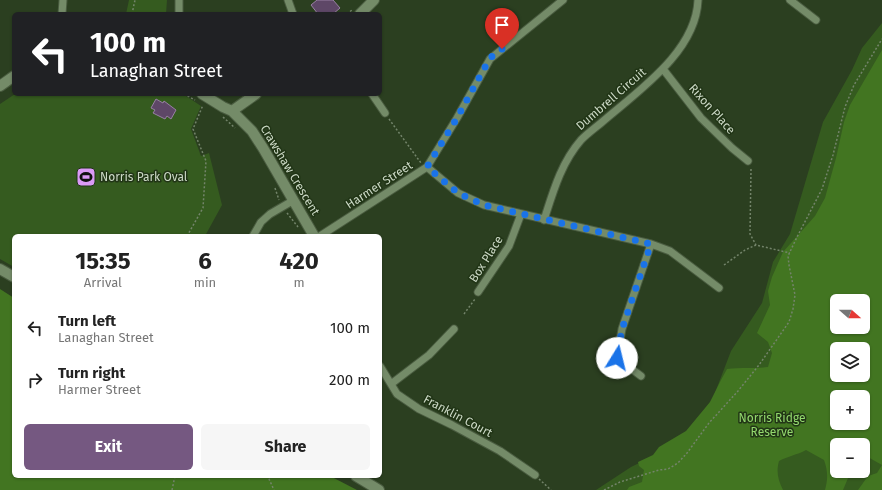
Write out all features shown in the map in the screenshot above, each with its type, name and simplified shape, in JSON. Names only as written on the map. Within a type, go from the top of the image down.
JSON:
[{"type":"street","points":[[62,12],[63,0]]},
{"type":"street","points":[[179,0],[179,12]]},
{"type":"street","points":[[288,0],[292,12]]},
{"type":"street","points":[[362,12],[374,0]]},
{"type":"street","name":"Harmer Street","points":[[323,234],[424,165],[457,118],[490,58],[563,0]]},
{"type":"street","name":"Dumbrell Circuit","points":[[544,220],[560,172],[581,140],[663,69],[688,36],[695,21],[698,0]]},
{"type":"street","points":[[790,0],[816,20]]},
{"type":"street","name":"Rixon Place","points":[[663,69],[701,118],[732,148],[748,161]]},
{"type":"street","points":[[0,86],[12,77]]},
{"type":"street","points":[[227,109],[252,96]]},
{"type":"street","points":[[373,96],[387,116]]},
{"type":"street","name":"Crawshaw Crescent","points":[[199,98],[227,109],[252,130],[313,234]]},
{"type":"street","points":[[424,165],[458,193],[484,205],[651,244],[670,250],[719,288]]},
{"type":"street","points":[[254,234],[261,222],[270,214],[294,200]]},
{"type":"street","name":"Box Place","points":[[478,294],[508,246],[521,214]]},
{"type":"street","points":[[641,376],[617,358],[622,329],[651,244]]},
{"type":"street","points":[[0,269],[12,276]]},
{"type":"street","points":[[391,384],[429,356],[454,329]]},
{"type":"street","name":"Franklin Court","points":[[382,369],[397,394],[419,409],[500,451],[535,475]]},
{"type":"street","points":[[359,478],[379,490]]},
{"type":"path","points":[[132,12],[135,0]]},
{"type":"path","points":[[604,490],[620,482],[659,470],[668,469],[678,463],[709,422],[738,391],[789,322],[795,295],[788,256],[822,188],[833,155],[844,107],[854,85],[882,39]]},
{"type":"path","points":[[188,234],[203,208],[206,161],[193,129],[204,105]]},
{"type":"path","points":[[227,109],[219,114],[239,131]]},
{"type":"path","points":[[387,116],[424,165]]},
{"type":"path","points":[[748,161],[751,170],[750,234],[756,245]]},
{"type":"path","points":[[274,183],[279,202],[300,230]]},
{"type":"path","points":[[724,265],[756,245],[790,252]]},
{"type":"path","points":[[464,314],[478,294]]},
{"type":"path","points":[[535,475],[551,490]]},
{"type":"path","points":[[172,490],[175,478]]},
{"type":"path","points":[[268,478],[274,490]]},
{"type":"green space","points":[[129,0],[167,0],[166,12],[126,12]]},
{"type":"green space","name":"Norris Ridge Reserve","points":[[882,23],[882,490],[596,490],[631,467],[684,441],[713,398],[731,351],[762,303],[773,262],[790,234],[823,122],[852,70],[862,48]]},
{"type":"green space","name":"Norris Ridge Reserve","points":[[882,50],[882,465],[870,458],[870,438],[830,438],[830,478],[848,478],[843,490],[825,490],[827,475],[824,460],[806,450],[779,461],[778,476],[783,490],[627,490],[629,487],[642,482],[644,470],[639,466],[638,462],[653,455],[659,447],[686,431],[710,402],[727,369],[768,367],[772,353],[768,342],[757,333],[770,305],[768,291],[772,277],[783,252],[815,216],[825,198],[844,122],[850,105]]},
{"type":"green space","name":"Norris Park Oval","points":[[12,96],[186,96],[201,106],[191,129],[201,156],[209,153],[222,205],[206,234],[12,234],[12,266],[0,259],[0,104]]},
{"type":"green space","points":[[0,289],[12,297],[12,478],[334,478],[357,490],[0,490]]},
{"type":"green space","points":[[882,465],[882,490],[858,490],[867,478],[870,478],[870,475],[877,473]]},
{"type":"building","points":[[317,0],[333,0],[340,8],[335,12],[316,12],[311,5]]},
{"type":"building","points":[[156,99],[163,103],[164,101],[176,110],[171,119],[167,116],[165,119],[153,113],[155,110],[151,108]]},
{"type":"place","name":"Norris Park Oval","points":[[86,177]]},
{"type":"route","points":[[502,49],[490,58],[457,118],[427,167],[458,193],[484,205],[651,244],[622,329],[617,358]]}]
